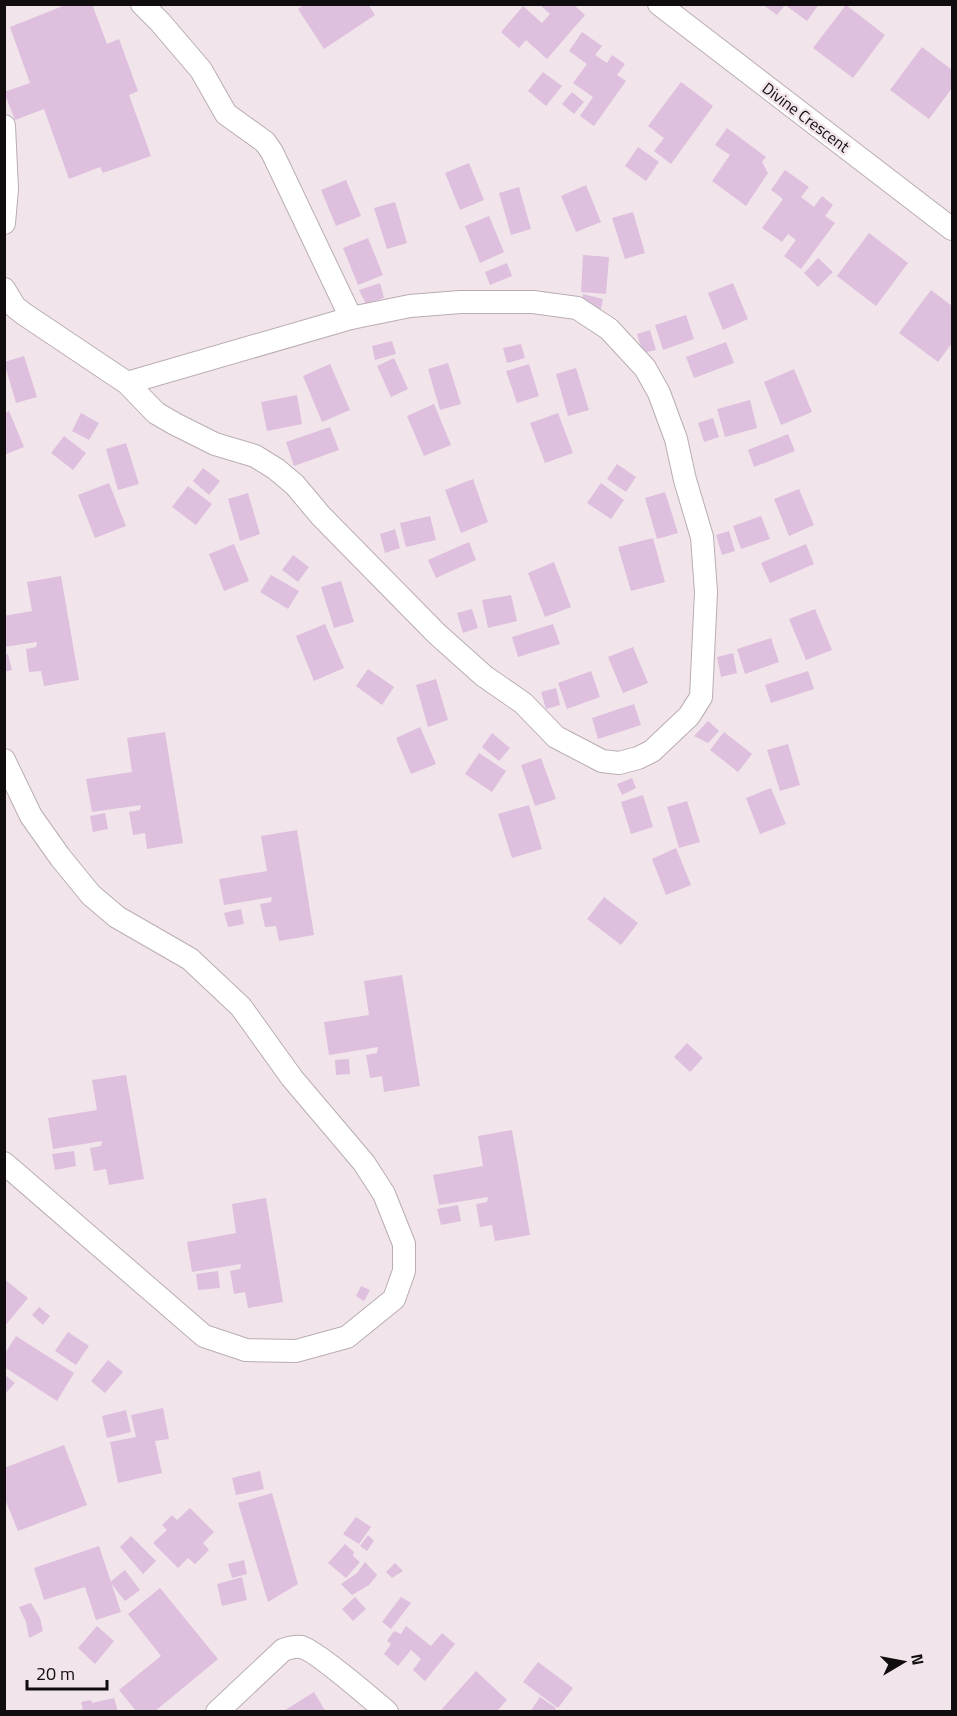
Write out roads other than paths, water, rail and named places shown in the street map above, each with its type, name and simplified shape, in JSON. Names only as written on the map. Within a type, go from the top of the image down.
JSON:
[{"type":"street","points":[[142,4],[201,70],[226,114],[265,142],[272,152],[351,318]]},
{"type":"street","name":"Divine Crescent","points":[[659,4],[952,229]]},
{"type":"street","points":[[4,126],[7,189],[4,223]]},
{"type":"street","points":[[4,289],[15,307],[127,383],[156,413],[215,444],[255,456],[276,469],[295,485],[321,516],[437,634],[484,676],[523,703],[556,737],[602,760],[619,763],[638,758],[652,751],[689,716],[700,697],[706,592],[702,537],[685,480],[676,439],[659,393],[645,368],[609,329],[577,308],[533,302],[460,302],[410,306],[351,318],[127,383]]},
{"type":"street","points":[[4,760],[31,816],[60,857],[92,895],[117,917],[190,959],[242,1006],[292,1078],[364,1163],[384,1194],[404,1244],[404,1271],[394,1299],[347,1337],[296,1351],[246,1350],[204,1336],[4,1163]]},
{"type":"street","points":[[217,1712],[273,1658],[291,1647],[309,1649],[387,1712]]}]
